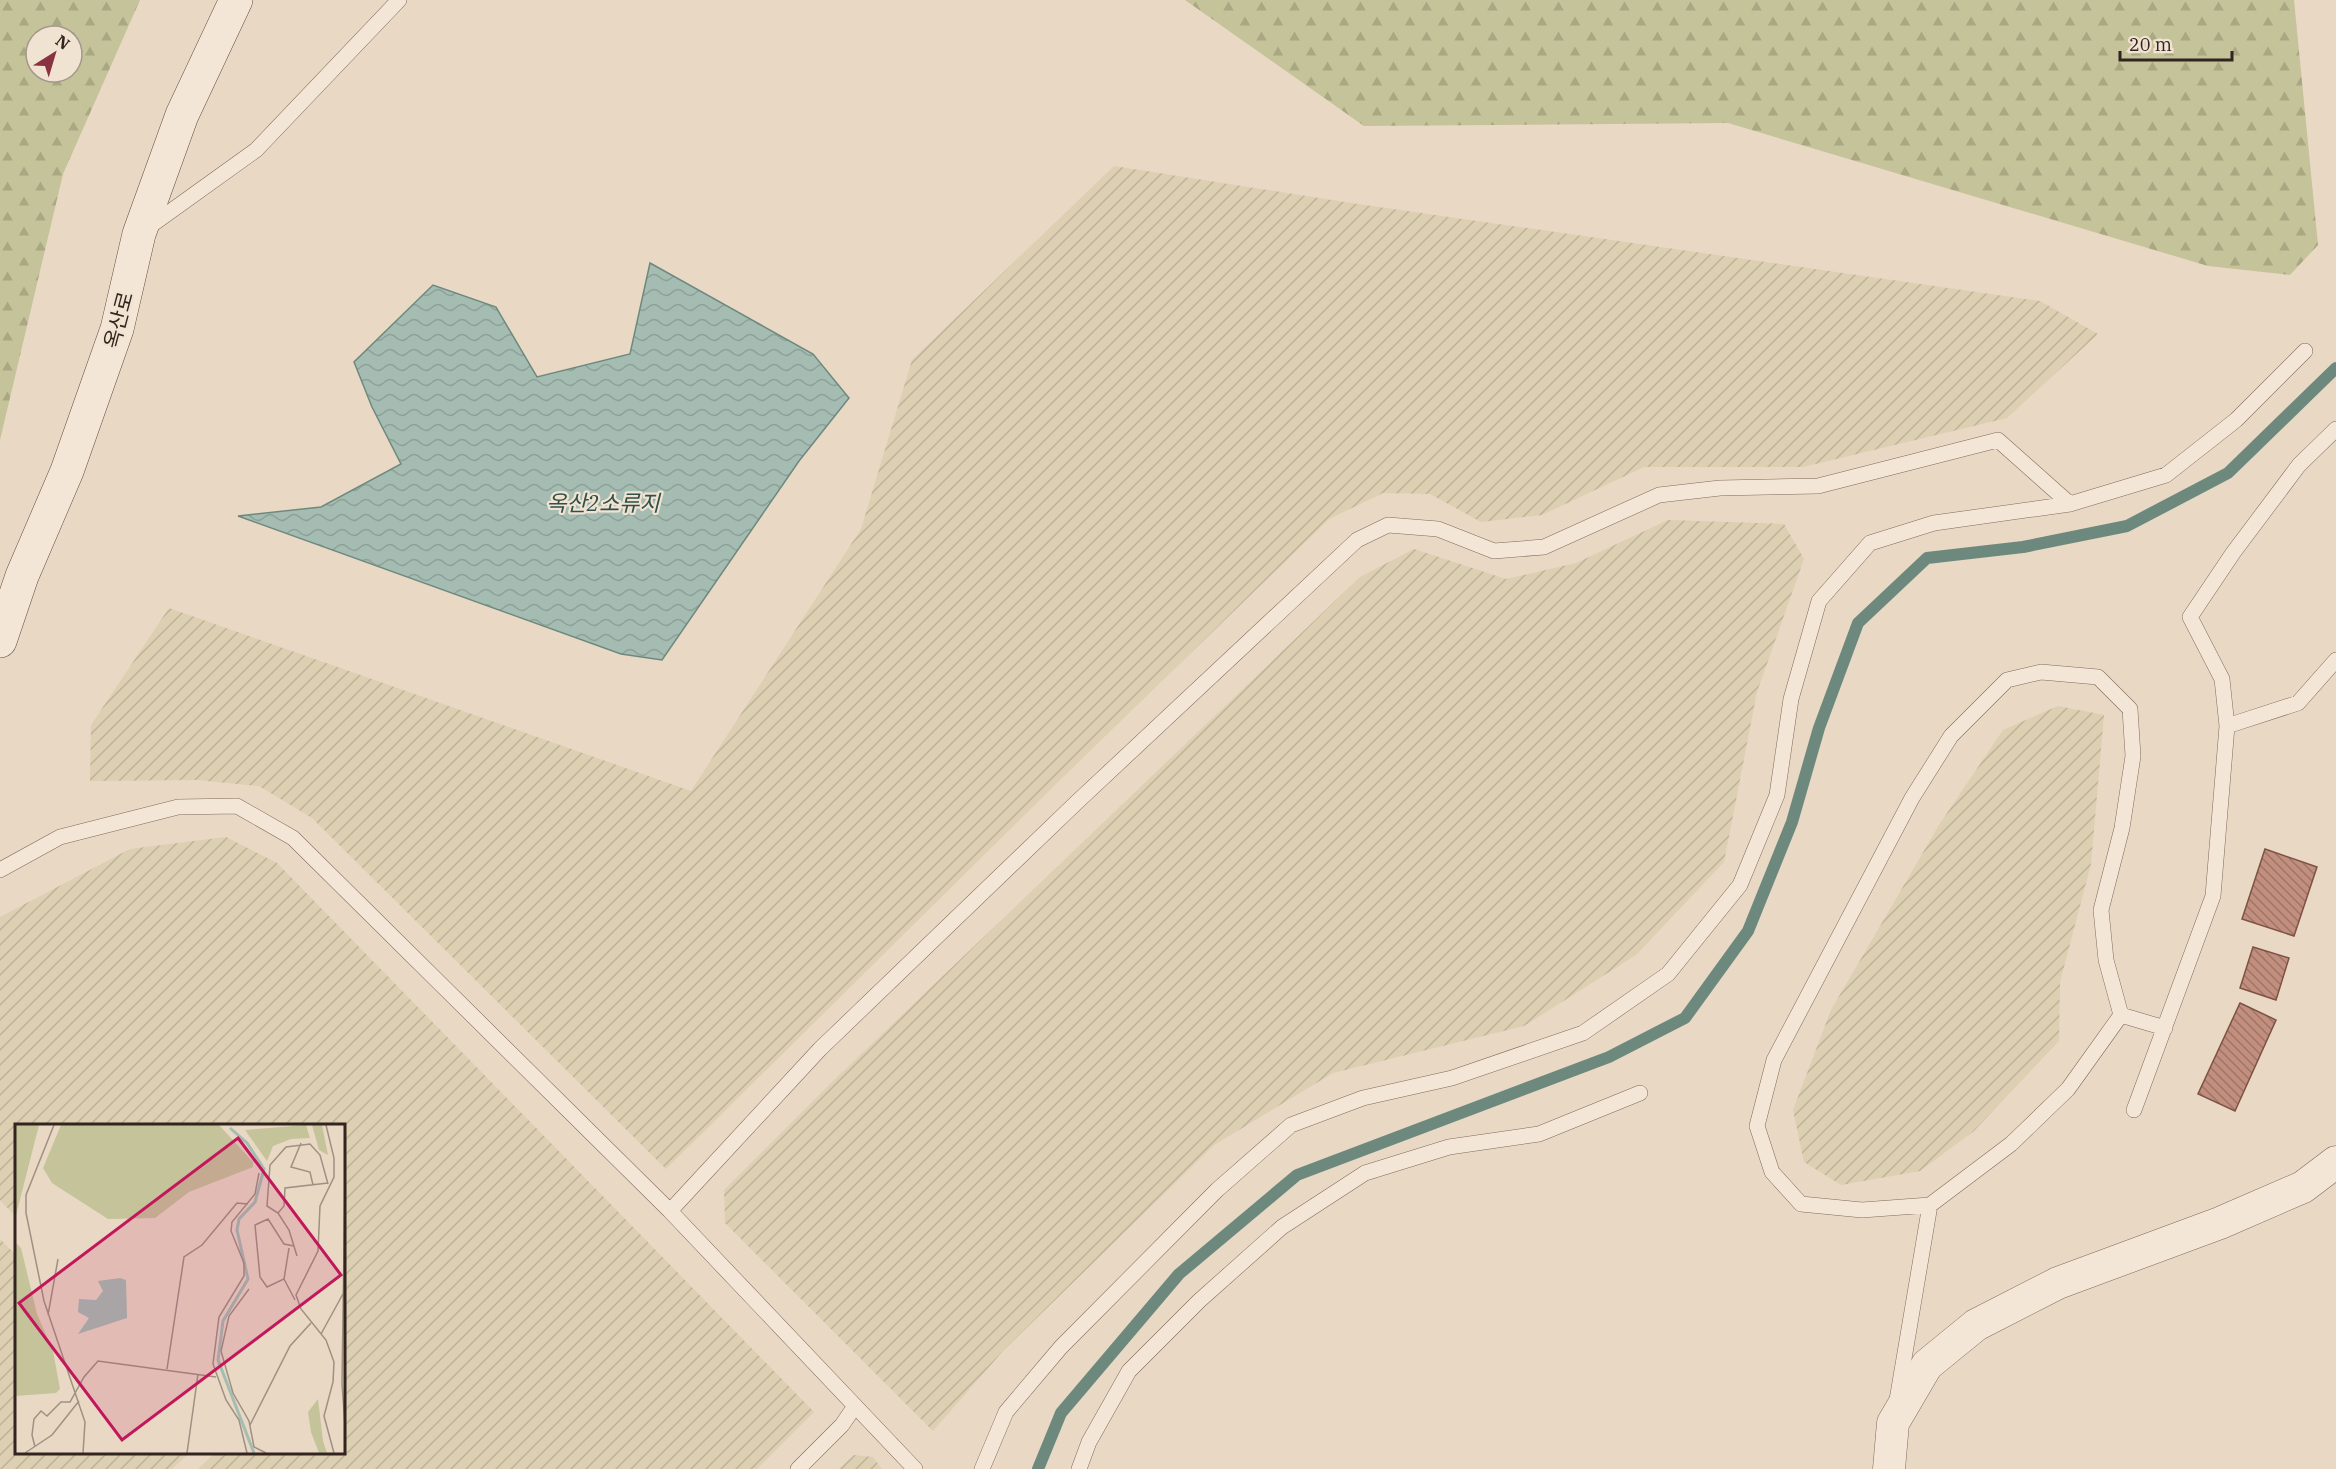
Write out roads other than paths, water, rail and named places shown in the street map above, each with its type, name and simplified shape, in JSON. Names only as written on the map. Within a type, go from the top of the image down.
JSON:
[{"type":"street","name":"옥산로","points":[[0,641],[22,576],[68,471],[117,329],[139,234],[182,115],[236,0]]},
{"type":"street","points":[[1889,1469],[1893,1423],[1927,1365],[1976,1325],[2058,1283],[2220,1223],[2303,1187],[2336,1162]]},
{"type":"lane","points":[[139,234],[256,150],[399,0]]},
{"type":"lane","points":[[982,1469],[1006,1412],[1060,1347],[1217,1190],[1292,1125],[1363,1098],[1452,1078],[1583,1033],[1668,975],[1740,885],[1777,795],[1791,699],[1819,601],[1870,543],[1934,523],[2070,504],[2166,475],[2236,420],[2305,351]]},
{"type":"lane","points":[[2134,1110],[2213,896],[2227,726],[2222,679],[2190,617],[2233,553],[2299,465],[2336,429]]},
{"type":"lane","points":[[670,1211],[820,1049],[1077,802],[1357,540],[1388,525],[1438,529],[1494,551],[1544,547],[1659,495],[1720,488],[1818,486],[1998,440],[2070,504]]},
{"type":"lane","points":[[2227,726],[2298,703],[2336,660]]},
{"type":"lane","points":[[2041,672],[2098,677],[2130,709],[2133,756],[2122,828],[2101,910],[2106,960],[2121,1015],[2068,1089],[2011,1144],[1930,1205],[1862,1210],[1801,1204],[1772,1172],[1757,1126],[1774,1060],[1912,798],[1952,736],[2007,680],[2041,672]]},
{"type":"lane","points":[[0,870],[60,837],[178,807],[237,806],[293,838],[670,1211],[915,1469]]},
{"type":"lane","points":[[2121,1015],[2165,1028]]},
{"type":"lane","points":[[1079,1469],[1089,1442],[1129,1371],[1199,1302],[1282,1227],[1365,1173],[1449,1147],[1539,1134],[1640,1093]]},
{"type":"lane","points":[[1893,1423],[1930,1205]]},
{"type":"lane","points":[[798,1469],[842,1425],[855,1406]]},
{"type":"water","name":"옥산2소류지","points":[[650,263],[813,354],[849,398],[799,461],[662,660],[621,654],[238,516],[321,507],[401,464],[372,407],[354,362],[433,285],[496,307],[537,377],[630,354]]},
{"type":"waterway","points":[[1038,1469],[1061,1413],[1179,1274],[1297,1175],[1609,1057],[1685,1018],[1748,931],[1792,822],[1819,728],[1858,623],[1927,558],[2023,547],[2127,526],[2228,473],[2336,368]]}]
